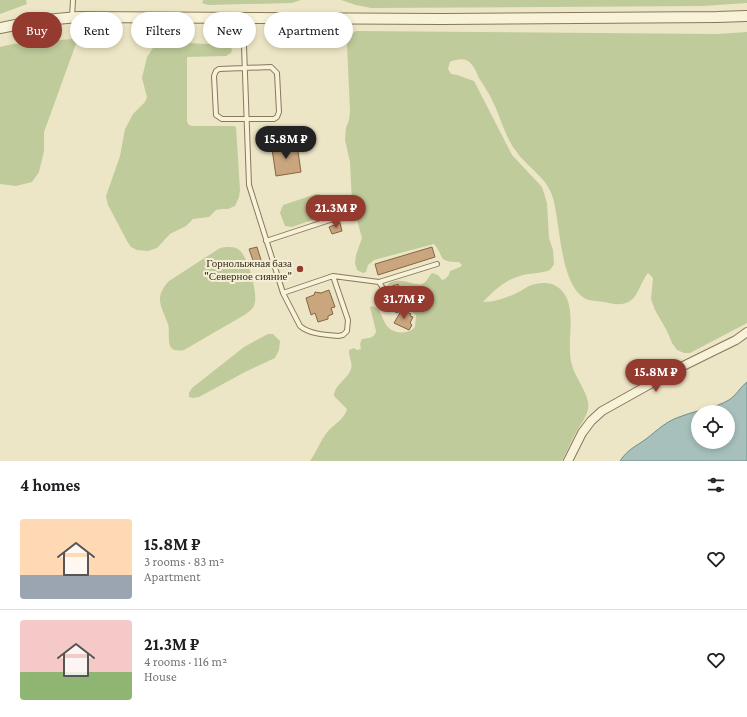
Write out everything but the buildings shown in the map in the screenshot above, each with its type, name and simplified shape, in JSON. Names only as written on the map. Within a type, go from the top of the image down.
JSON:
[{"type":"street","points":[[256,17],[443,19],[747,16]]},
{"type":"street","points":[[123,18],[203,17]]},
{"type":"street","points":[[0,28],[36,21],[70,18]]},
{"type":"street","points":[[568,461],[582,432],[590,421],[602,411],[679,368],[736,340],[747,332]]},
{"type":"lane","points":[[72,12],[73,0]]},
{"type":"lane","points":[[243,48],[249,185],[283,293],[302,328],[308,331],[341,336],[347,331],[348,320],[333,276]]},
{"type":"lane","points":[[271,67],[276,70],[279,112],[278,117],[274,119],[222,119],[216,115],[214,73],[219,69],[244,68],[271,67]]},
{"type":"lane","points":[[266,241],[336,218]]},
{"type":"lane","points":[[283,293],[333,276],[379,282],[437,264]]},
{"type":"lane","points":[[379,282],[397,310]]},
{"type":"green space","points":[[0,0],[26,0],[27,4],[0,14]]},
{"type":"green space","points":[[203,0],[301,0],[292,3],[208,5],[202,3]]},
{"type":"green space","points":[[341,0],[747,0],[747,3],[703,6],[371,8]]},
{"type":"green space","points":[[356,31],[717,34],[747,32],[747,323],[690,353],[684,353],[677,350],[672,343],[655,310],[651,299],[653,278],[648,273],[636,295],[624,304],[588,300],[577,292],[566,267],[562,252],[555,207],[549,188],[520,157],[512,146],[496,108],[470,62],[465,60],[453,61],[450,62],[448,69],[451,74],[474,81],[512,155],[542,187],[547,203],[549,238],[553,250],[554,264],[550,270],[514,278],[498,288],[483,302],[507,297],[538,283],[552,284],[561,290],[567,299],[570,309],[570,355],[572,365],[587,398],[587,413],[562,461],[310,461],[326,434],[346,412],[347,409],[334,396],[336,389],[351,369],[349,350],[354,348],[357,350],[361,349],[360,344],[362,339],[371,337],[376,331],[370,307],[372,306],[378,309],[387,326],[393,331],[405,332],[412,330],[415,327],[416,315],[400,306],[387,289],[389,283],[394,281],[404,281],[421,284],[425,282],[432,273],[438,275],[442,280],[449,275],[450,271],[462,265],[459,262],[444,260],[434,244],[374,260],[368,265],[366,272],[363,273],[357,270],[355,263],[356,255],[362,238],[352,202],[350,162],[345,140],[350,111],[347,48],[353,48],[353,33]]},
{"type":"green space","points":[[70,39],[70,48],[74,48],[44,132],[44,151],[39,172],[32,182],[16,186],[0,184],[0,47],[12,44],[12,48],[62,48],[62,40]]},
{"type":"green space","points":[[195,43],[203,44],[203,48],[232,49],[231,53],[226,56],[187,57],[187,122],[192,126],[236,127],[240,190],[235,206],[228,209],[216,210],[209,217],[193,219],[186,226],[170,234],[157,248],[148,251],[137,250],[131,247],[108,205],[106,196],[120,156],[125,129],[133,114],[145,102],[147,97],[142,78],[147,57],[153,48],[195,48]]},
{"type":"green space","points":[[316,194],[323,196],[327,201],[329,208],[327,215],[292,227],[285,226],[280,213],[283,205]]},
{"type":"green space","points":[[234,247],[238,249],[245,258],[255,290],[254,306],[246,314],[184,350],[177,351],[170,347],[168,324],[160,302],[161,292],[169,281],[220,248]]},
{"type":"green space","points":[[268,334],[273,334],[280,341],[279,350],[275,358],[245,372],[199,397],[189,397],[189,393],[192,388],[244,347]]},
{"type":"water","points":[[747,382],[747,461],[620,461],[629,451],[667,423],[676,418],[691,413],[691,449],[735,449],[735,405],[718,405],[732,398]]},
{"type":"place","name":"Горнолыжная база \"Северное сияние\"","points":[[300,269]]}]
